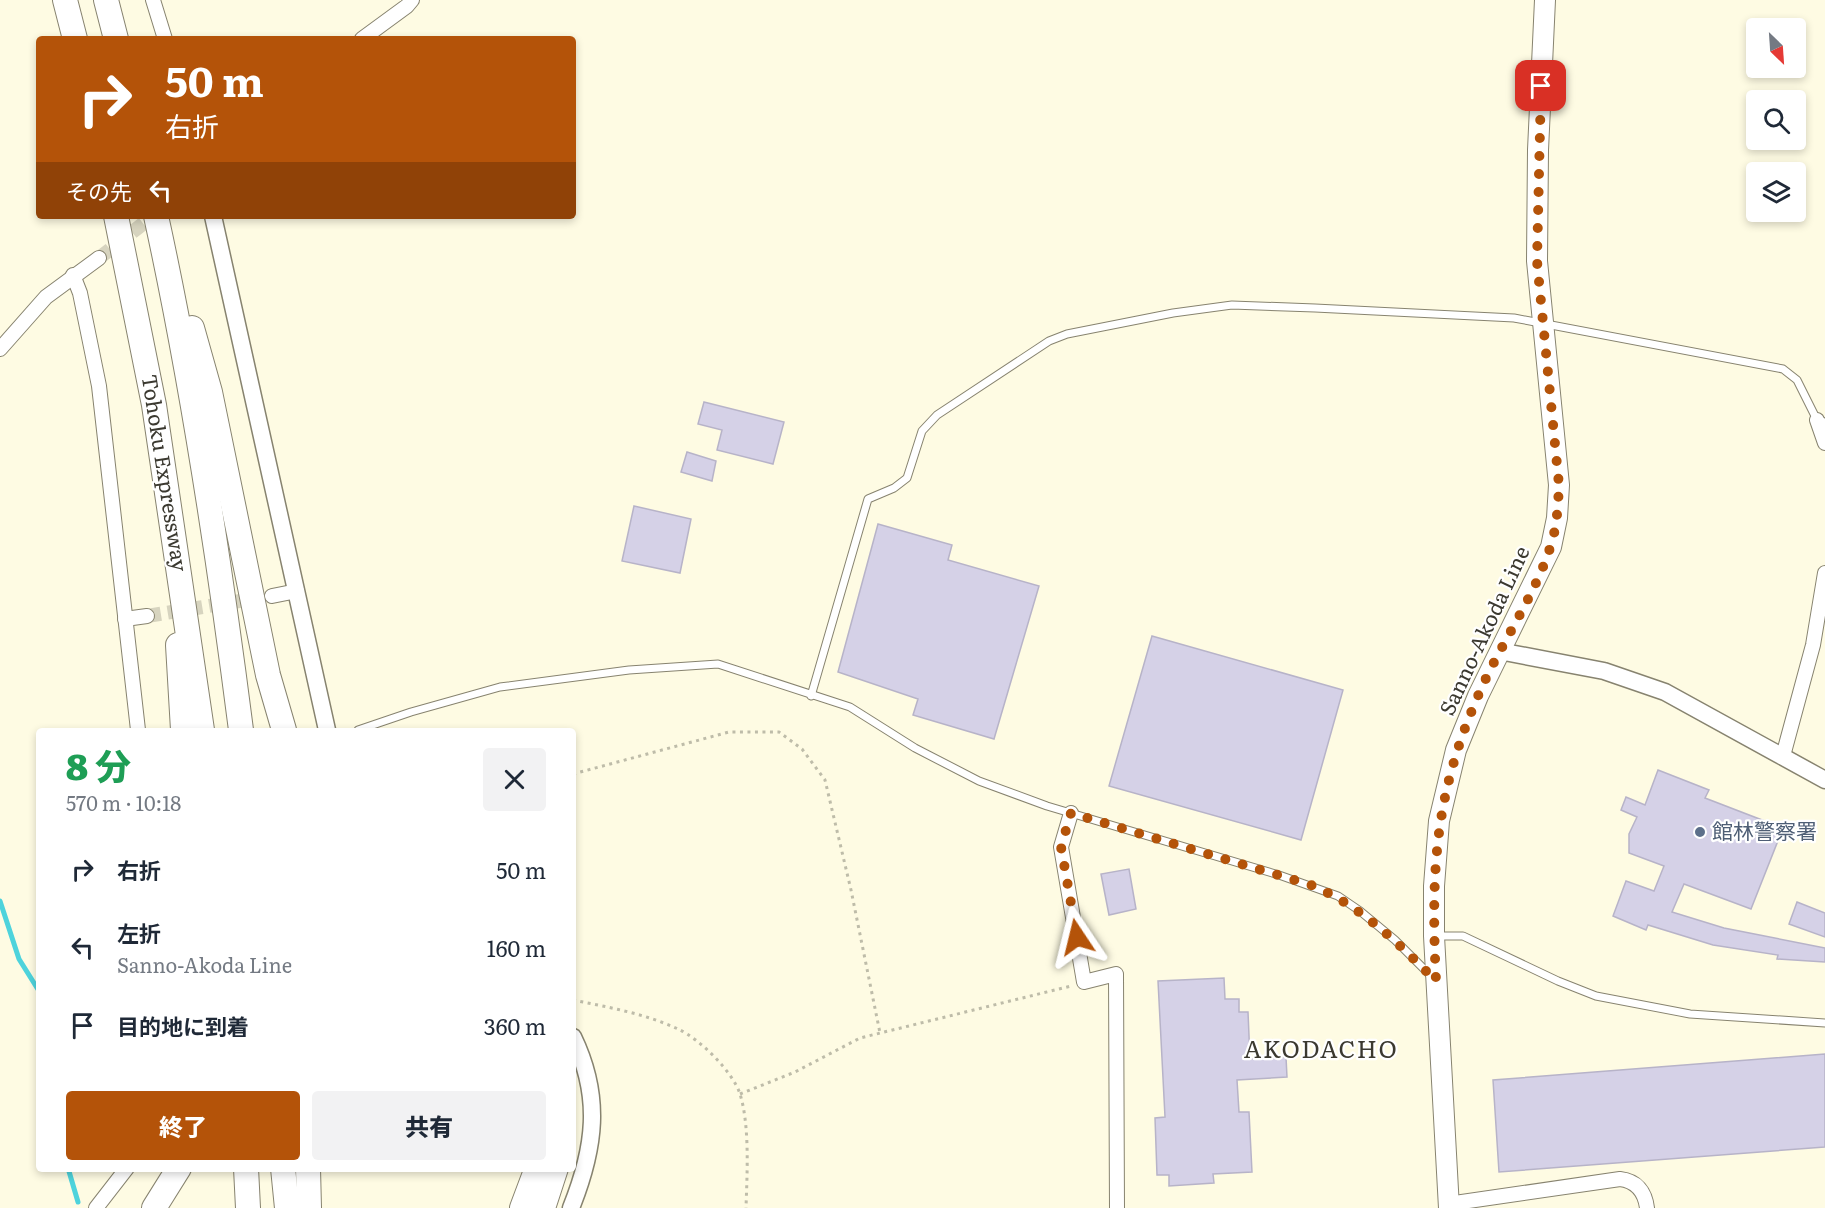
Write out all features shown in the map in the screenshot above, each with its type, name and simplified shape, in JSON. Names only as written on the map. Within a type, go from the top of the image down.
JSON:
[{"type":"highway","points":[[65,0],[74,36]]},
{"type":"highway","points":[[106,0],[115,36]]},
{"type":"highway","name":"Tohoku Expressway","points":[[117,219],[154,405],[202,728]]},
{"type":"highway","points":[[157,221],[187,308],[210,392],[268,675],[283,728]]},
{"type":"highway","name":"Tohoku Expressway","points":[[157,221],[202,467],[241,728]]},
{"type":"highway","points":[[176,543],[179,689],[183,728]]},
{"type":"highway","points":[[154,1208],[176,1172]]},
{"type":"highway","points":[[246,1172],[248,1208]]},
{"type":"highway","points":[[283,1172],[286,1208]]},
{"type":"highway","points":[[308,1172],[309,1208]]},
{"type":"highway","points":[[522,1208],[536,1172]]},
{"type":"highway","points":[[543,1208],[555,1172]]},
{"type":"main road","name":"Sanno-Akoda Line","points":[[1448,1206],[1434,936],[1435,853],[1447,784],[1456,750],[1499,651],[1541,570],[1551,547],[1557,518],[1559,485],[1537,261],[1545,0]]},
{"type":"street","points":[[153,0],[164,36]]},
{"type":"street","points":[[366,36],[412,0]]},
{"type":"street","points":[[214,219],[327,728]]},
{"type":"street","points":[[0,349],[46,297],[99,258]]},
{"type":"street","points":[[73,276],[80,293],[99,386],[138,728]]},
{"type":"street","points":[[1821,421],[1825,443]]},
{"type":"street","points":[[1783,756],[1813,645],[1825,573]]},
{"type":"street","points":[[272,596],[297,591]]},
{"type":"street","points":[[125,619],[147,616]]},
{"type":"street","points":[[1499,651],[1604,671],[1665,692],[1825,780]]},
{"type":"street","points":[[1071,813],[1061,847],[1084,982],[1116,974],[1118,1208]]},
{"type":"street","points":[[571,1208],[582,1180],[592,1140],[593,1104],[582,1055],[576,1043]]},
{"type":"street","points":[[96,1208],[124,1172]]},
{"type":"street","points":[[1448,1206],[1620,1179],[1629,1180],[1637,1185],[1643,1192],[1647,1208]]},
{"type":"lane","points":[[811,696],[868,498],[894,488],[907,478],[922,430],[937,415],[1049,341],[1067,334],[1173,313],[1232,305],[1514,318],[1783,369],[1797,380],[1821,421]]},
{"type":"lane","points":[[363,728],[500,687],[629,670],[706,664],[728,666],[811,696],[850,707],[915,748],[979,781],[1071,813],[1289,878],[1338,896],[1395,940],[1436,981]]},
{"type":"lane","points":[[1434,936],[1463,936],[1558,981],[1596,996],[1690,1014],[1825,1023]]},
{"type":"path","points":[[576,773],[729,732],[779,732],[802,749],[825,780],[851,890],[880,1033]]},
{"type":"path","points":[[740,1094],[795,1072],[861,1038],[1084,982]]},
{"type":"path","points":[[576,1001],[622,1011],[680,1029],[723,1064],[740,1094],[747,1154],[746,1208]]},
{"type":"building","points":[[704,402],[784,422],[773,464],[717,450],[722,430],[698,424]]},
{"type":"building","points":[[687,452],[716,461],[712,481],[681,472]]},
{"type":"building","points":[[634,506],[691,519],[680,573],[622,561]]},
{"type":"building","points":[[878,524],[952,545],[948,560],[1039,586],[994,739],[913,715],[918,699],[838,672]]},
{"type":"building","points":[[1152,636],[1343,690],[1301,840],[1109,786]]},
{"type":"building","points":[[1658,770],[1709,790],[1705,798],[1783,828],[1751,909],[1684,884],[1672,912],[1724,928],[1825,948],[1825,962],[1777,959],[1778,955],[1713,945],[1648,925],[1646,930],[1613,916],[1626,881],[1654,891],[1664,866],[1629,853],[1629,834],[1637,817],[1621,810],[1626,797],[1645,805]]},
{"type":"building","points":[[1129,869],[1136,909],[1109,915],[1101,874]]},
{"type":"building","points":[[1797,902],[1825,913],[1825,937],[1789,924]]},
{"type":"building","points":[[1224,978],[1225,999],[1239,999],[1239,1012],[1248,1012],[1250,1059],[1286,1057],[1287,1077],[1237,1080],[1239,1112],[1249,1112],[1252,1172],[1213,1174],[1214,1183],[1169,1186],[1169,1175],[1157,1175],[1155,1118],[1165,1117],[1158,981]]},
{"type":"building","points":[[1825,1054],[1825,1147],[1499,1172],[1493,1080]]},
{"type":"waterway","points":[[0,901],[19,959],[36,986]]},
{"type":"waterway","points":[[69,1172],[78,1202]]},
{"type":"tunnel","points":[[99,258],[149,219]]},
{"type":"tunnel","points":[[147,616],[258,598]]},
{"type":"place","name":"館林警察署","points":[[1700,832]]},
{"type":"district","name":"AKODACHO","points":[[1321,1050]]},
{"type":"route","points":[[1077,937],[1061,847],[1071,813],[1311,885],[1338,896],[1395,940],[1436,981],[1435,853],[1447,784],[1456,750],[1478,696],[1551,547],[1557,518],[1559,485],[1537,261],[1541,86]]}]
